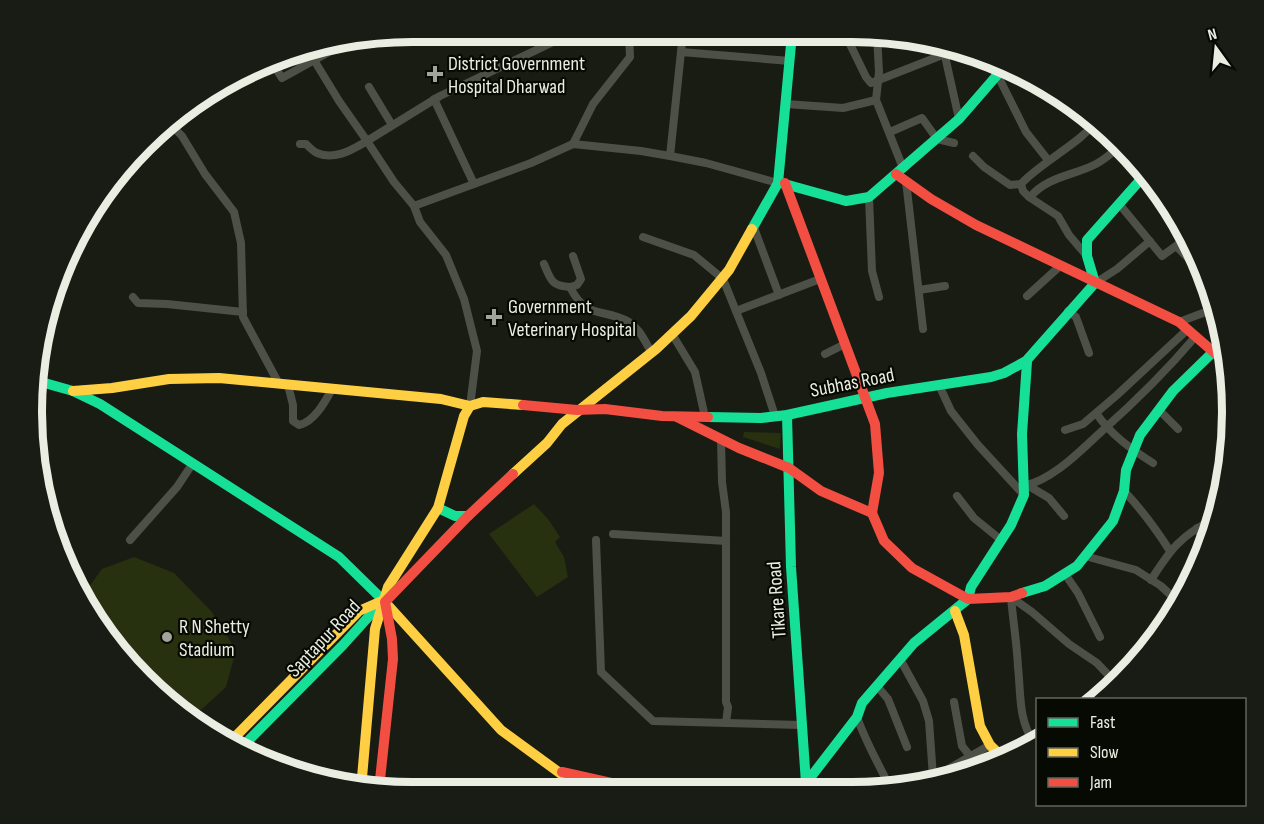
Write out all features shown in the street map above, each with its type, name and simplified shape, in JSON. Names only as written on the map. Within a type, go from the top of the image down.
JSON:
[{"type":"main road","points":[[791,42],[782,183],[875,424],[879,473],[872,513],[884,541],[912,568],[968,599],[1011,597],[1045,586],[1077,566],[1113,521],[1124,491],[1126,470],[1140,435],[1173,392],[1216,349]]},
{"type":"main road","points":[[782,183],[846,201],[868,197],[960,119],[1000,73]]},
{"type":"main road","points":[[900,171],[906,181],[931,200],[976,225],[1188,329],[1216,348]]},
{"type":"main road","points":[[1095,283],[1087,256],[1087,240],[1120,206],[1140,180]]},
{"type":"main road","points":[[384,601],[468,516],[547,443],[577,410],[651,353],[691,316],[723,279],[782,183]]},
{"type":"main road","name":"Subhas Road","points":[[73,391],[112,388],[169,379],[219,378],[441,399],[470,406],[483,402],[577,410],[605,409],[675,416],[762,418],[865,397],[991,377],[1007,372],[1027,362],[1068,311],[1095,283]]},
{"type":"main road","points":[[807,782],[857,717],[862,703],[900,658],[914,643],[968,599],[972,587],[1011,525],[1025,489],[1022,434],[1027,362]]},
{"type":"main road","points":[[43,383],[73,391],[100,404],[339,557],[384,601],[501,730],[572,782]]},
{"type":"main road","points":[[362,779],[372,642],[388,587],[438,508],[464,416],[470,406]]},
{"type":"main road","name":"Tikare Road","points":[[781,415],[789,468],[791,567],[802,725],[803,782]]},
{"type":"main road","points":[[675,416],[721,439],[789,468],[821,491],[872,513]]},
{"type":"main road","points":[[438,508],[451,516],[460,518],[468,516]]},
{"type":"main road","points":[[380,780],[393,659],[389,615],[384,601]]},
{"type":"main road","name":"Saptapur Road","points":[[236,737],[359,611],[384,601]]},
{"type":"main road","name":"Saptapur Road","points":[[247,744],[384,601]]},
{"type":"main road","points":[[955,611],[964,635],[980,726],[990,745],[997,752]]},
{"type":"main road","points":[[243,730],[244,742]]},
{"type":"main road","points":[[556,770],[608,782]]},
{"type":"street","points":[[300,144],[306,144],[318,154],[340,155],[348,152],[434,99],[553,42]]},
{"type":"street","points":[[573,144],[593,104],[630,57],[629,42]]},
{"type":"street","points":[[670,156],[682,42]]},
{"type":"street","points":[[849,42],[871,83],[938,53]]},
{"type":"street","points":[[877,43],[876,100],[890,132],[900,171]]},
{"type":"street","points":[[276,68],[282,78],[329,52]]},
{"type":"street","points":[[681,52],[790,61]]},
{"type":"street","points":[[945,54],[960,119]]},
{"type":"street","points":[[314,60],[394,182],[414,206],[420,222],[446,255],[464,299],[477,351],[470,406]]},
{"type":"street","points":[[998,76],[1026,132],[1048,160]]},
{"type":"street","points":[[369,87],[392,125]]},
{"type":"street","points":[[434,99],[474,184]]},
{"type":"street","points":[[786,104],[843,108],[876,100]]},
{"type":"street","points":[[890,132],[922,118],[937,139],[954,143]]},
{"type":"street","points":[[176,127],[205,174],[234,212],[241,243],[243,316],[284,384],[293,405],[293,421],[299,425],[306,424],[324,403],[332,389]]},
{"type":"street","points":[[973,156],[984,167],[1010,185],[1021,184],[1036,169],[1089,128]]},
{"type":"street","points":[[414,206],[531,163],[573,144],[670,156],[782,183]]},
{"type":"street","points":[[1030,197],[1038,188],[1053,179],[1096,164],[1114,150]]},
{"type":"street","points":[[906,181],[923,329]]},
{"type":"street","points":[[1021,184],[1023,191],[1058,216],[1069,235],[1087,256]]},
{"type":"street","points":[[868,197],[872,271],[879,297]]},
{"type":"street","points":[[1120,206],[1162,256],[1180,241]]},
{"type":"street","points":[[754,228],[779,295]]},
{"type":"street","points":[[643,237],[694,255],[723,279],[765,384],[781,415]]},
{"type":"street","points":[[1095,283],[1117,269],[1150,241]]},
{"type":"street","points":[[1176,246],[1189,259]]},
{"type":"street","points":[[544,264],[552,281],[558,286],[570,287],[577,285],[581,279],[573,256]]},
{"type":"street","points":[[1027,296],[1060,266]]},
{"type":"street","points":[[736,311],[820,279]]},
{"type":"street","points":[[919,290],[945,286]]},
{"type":"street","points":[[570,287],[577,301],[588,309],[628,322],[637,329],[651,353]]},
{"type":"street","points":[[133,297],[138,303],[243,312]]},
{"type":"street","points":[[1068,311],[1076,317],[1089,353]]},
{"type":"street","points":[[1065,430],[1083,424],[1208,313]]},
{"type":"street","points":[[1025,489],[1054,472],[1106,428],[1170,367],[1188,329]]},
{"type":"street","points":[[672,334],[695,372],[705,417]]},
{"type":"street","points":[[825,354],[845,344]]},
{"type":"street","points":[[939,385],[951,411],[978,445],[1025,489],[1049,498],[1064,516]]},
{"type":"street","points":[[1160,410],[1178,429]]},
{"type":"street","points":[[1096,413],[1106,428],[1153,464]]},
{"type":"street","points":[[721,439],[726,540],[726,702],[728,707],[726,723]]},
{"type":"street","points":[[130,540],[177,487],[193,462]]},
{"type":"street","points":[[1124,491],[1146,514],[1170,550]]},
{"type":"street","points":[[957,496],[974,518],[1001,540]]},
{"type":"street","points":[[1151,580],[1170,550],[1204,524]]},
{"type":"street","points":[[1197,528],[1201,535]]},
{"type":"street","points":[[613,534],[726,540]]},
{"type":"street","points":[[596,540],[601,672],[653,721],[802,725]]},
{"type":"street","points":[[1085,556],[1136,570],[1172,597]]},
{"type":"street","points":[[1065,574],[1078,593],[1100,637]]},
{"type":"street","points":[[1011,597],[1069,644],[1097,663],[1110,677]]},
{"type":"street","points":[[1011,597],[1020,708],[1030,736]]},
{"type":"street","points":[[900,658],[923,701],[929,721],[934,773]]},
{"type":"street","points":[[877,686],[888,699],[908,747]]},
{"type":"street","points":[[954,702],[962,746],[970,756]]},
{"type":"street","points":[[857,717],[870,752],[886,780]]},
{"type":"street","points":[[945,770],[990,745]]},
{"type":"green space","points":[[744,432],[781,433],[780,449],[743,437]]},
{"type":"green space","points":[[534,504],[560,537],[555,542],[564,557],[568,577],[537,597],[489,534]]},
{"type":"green space","name":"R N Shetty Stadium","points":[[134,557],[174,573],[212,612],[236,650],[226,687],[202,709],[194,711],[150,674],[104,618],[87,589],[102,569]]},
{"type":"traffic: fast","points":[[752,229],[778,183],[791,42]]},
{"type":"traffic: fast","points":[[781,183],[846,201],[869,197],[959,119],[999,72]]},
{"type":"traffic: fast","points":[[708,417],[761,418],[787,415],[887,393],[991,377],[1026,361],[1095,283],[1087,256],[1087,240],[1140,180]]},
{"type":"traffic: fast","points":[[1022,593],[1045,586],[1077,566],[1113,521],[1124,491],[1126,470],[1140,435],[1173,391],[1214,351]]},
{"type":"traffic: fast","points":[[807,782],[857,717],[862,703],[914,643],[968,599],[971,587],[1011,525],[1024,495],[1022,434],[1027,362]]},
{"type":"traffic: fast","points":[[43,383],[73,391],[100,404],[339,557],[385,602]]},
{"type":"traffic: fast","points":[[787,415],[791,567],[806,782]]},
{"type":"traffic: fast","points":[[438,508],[455,516],[468,516]]},
{"type":"traffic: fast","points":[[246,743],[343,645],[381,603]]},
{"type":"traffic: slow","points":[[513,474],[547,443],[562,424],[656,349],[691,316],[729,270],[752,229]]},
{"type":"traffic: slow","points":[[73,391],[112,388],[169,379],[219,378],[441,399],[470,406]]},
{"type":"traffic: slow","points":[[362,779],[375,629],[388,587],[438,508],[464,416],[470,406],[483,402],[523,405]]},
{"type":"traffic: slow","points":[[235,737],[359,611],[384,600]]},
{"type":"traffic: slow","points":[[385,602],[501,730],[572,782]]},
{"type":"traffic: slow","points":[[955,611],[964,635],[980,726],[990,745],[997,752]]},
{"type":"traffic: jam","points":[[896,174],[931,199],[976,225],[1179,322],[1218,356]]},
{"type":"traffic: jam","points":[[785,183],[875,424],[879,473],[872,513]]},
{"type":"traffic: jam","points":[[523,405],[577,410],[605,409],[662,416],[708,417]]},
{"type":"traffic: jam","points":[[677,417],[739,448],[789,468],[821,491],[872,513],[884,541],[912,568],[968,599],[1011,597],[1022,593]]},
{"type":"traffic: jam","points":[[380,780],[393,659],[385,602],[468,516],[513,474]]},
{"type":"traffic: jam","points":[[562,772],[607,782]]},
{"type":"place","name":"District Government Hospital Dharwad","points":[[435,74]]},
{"type":"place","name":"Government Veterinary Hospital","points":[[494,317]]},
{"type":"place","name":"R N Shetty Stadium","points":[[167,637]]}]
